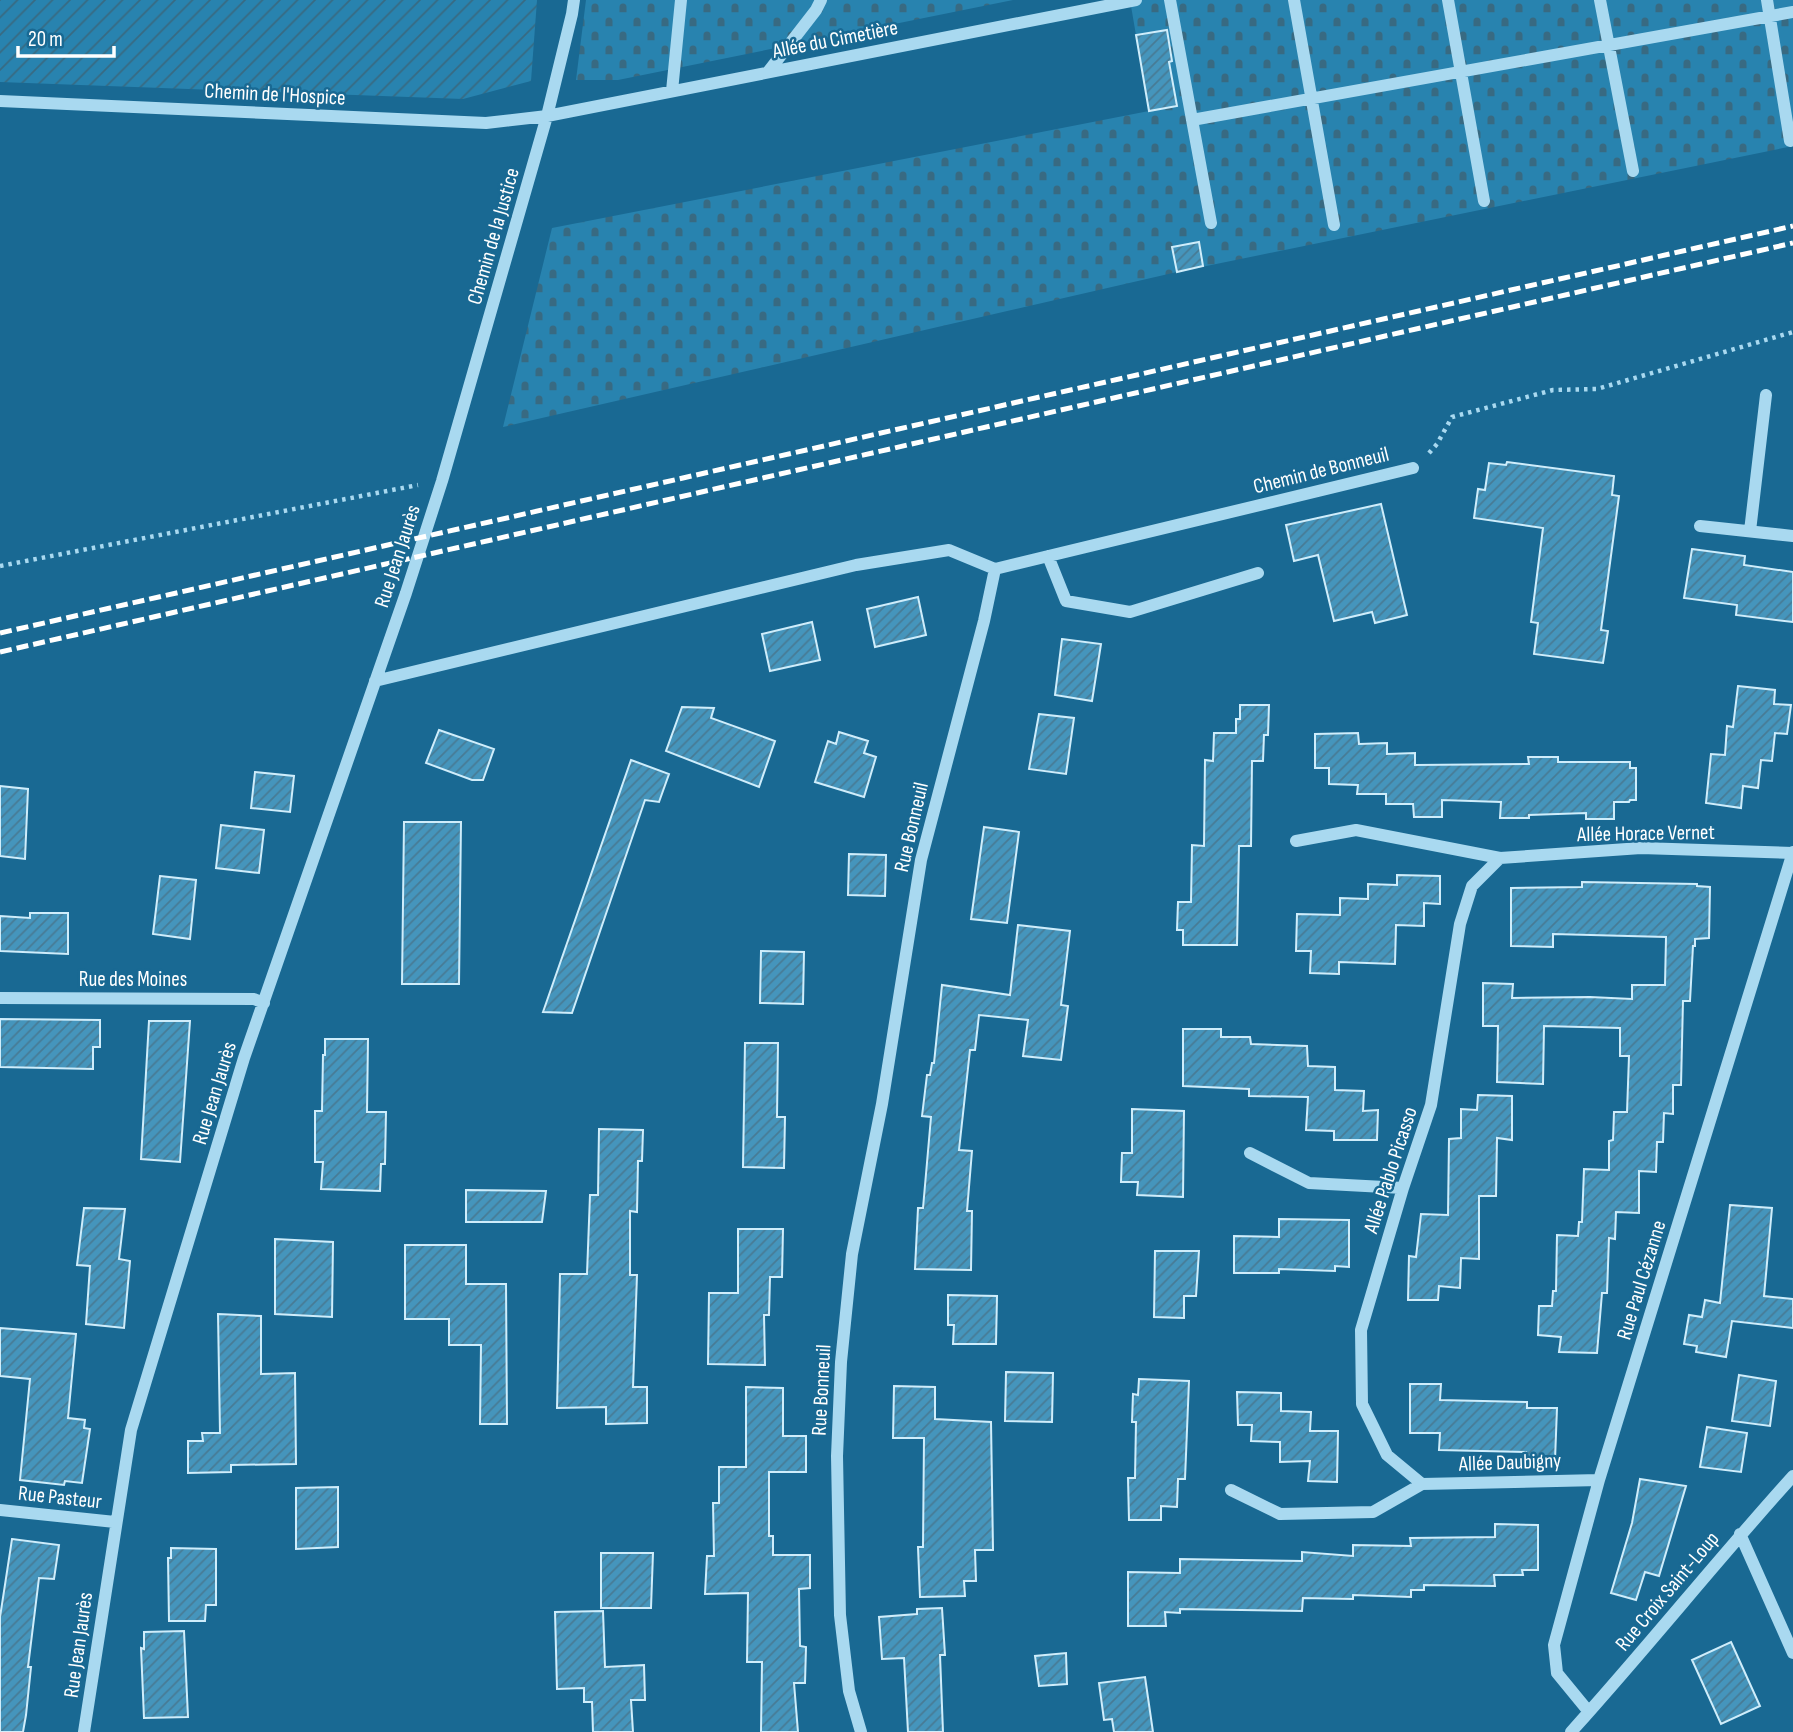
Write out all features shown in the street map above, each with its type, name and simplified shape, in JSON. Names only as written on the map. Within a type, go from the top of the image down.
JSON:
[{"type":"street","name":"Chemin de la Justice","points":[[442,481],[547,116],[573,0]]},
{"type":"street","points":[[672,91],[681,0]]},
{"type":"street","points":[[768,72],[821,0]]},
{"type":"street","points":[[1170,0],[1211,223]]},
{"type":"street","points":[[1294,0],[1334,225]]},
{"type":"street","points":[[1448,0],[1485,201]]},
{"type":"street","points":[[1600,0],[1633,171]]},
{"type":"street","points":[[1768,0],[1790,141]]},
{"type":"street","name":"Allée du Cimetière","points":[[547,116],[1099,4],[1133,1]]},
{"type":"street","points":[[1192,120],[1793,12]]},
{"type":"street","name":"Chemin de l'Hospice","points":[[0,101],[486,123],[547,116]]},
{"type":"street","points":[[1750,531],[1766,395]]},
{"type":"street","name":"Chemin de Bonneuil","points":[[995,569],[1413,468]]},
{"type":"street","name":"Rue Jean Jaurès","points":[[84,1732],[131,1430],[244,1058],[442,481]]},
{"type":"street","points":[[1700,526],[1793,536]]},
{"type":"street","points":[[375,681],[856,565],[949,550],[995,569]]},
{"type":"street","points":[[1048,556],[1066,601],[1130,611],[1258,573]]},
{"type":"street","name":"Rue Bonneuil","points":[[861,1732],[849,1691],[840,1615],[836,1456],[841,1362],[852,1254],[882,1104],[921,860],[984,621],[995,569]]},
{"type":"street","name":"Allée Horace Vernet","points":[[1296,841],[1356,830],[1500,858],[1641,848],[1793,853]]},
{"type":"street","name":"Rue Paul Cézanne","points":[[1588,1713],[1557,1673],[1553,1645],[1599,1480],[1793,853]]},
{"type":"street","name":"Allée Pablo Picasso","points":[[1422,1484],[1387,1455],[1362,1404],[1361,1330],[1431,1105],[1460,924],[1472,886],[1500,858]]},
{"type":"street","name":"Rue des Moines","points":[[0,998],[254,999],[264,1003]]},
{"type":"street","points":[[1250,1153],[1309,1184],[1403,1188]]},
{"type":"street","name":"Rue Croix Saint-Loup","points":[[1571,1732],[1793,1476]]},
{"type":"street","name":"Allée Daubigny","points":[[1422,1484],[1599,1480]]},
{"type":"street","points":[[1231,1490],[1280,1514],[1373,1512],[1422,1484]]},
{"type":"street","name":"Rue Pasteur","points":[[0,1510],[115,1522]]},
{"type":"street","points":[[1740,1534],[1793,1653]]},
{"type":"path","name":"Chemin de Bonneuil","points":[[1413,468],[1437,444],[1451,417],[1553,390],[1598,389],[1793,332]]},
{"type":"path","points":[[0,566],[442,481]]},
{"type":"green space","points":[[0,0],[537,0],[531,81],[463,99],[0,82]]},
{"type":"green space","points":[[586,0],[1013,0],[618,80],[576,80]]},
{"type":"green space","points":[[1130,0],[1793,0],[1793,146],[1177,272],[503,427],[552,228],[1149,111]]},
{"type":"building","points":[[1167,30],[1172,61],[1169,62],[1177,106],[1149,111],[1136,35]]},
{"type":"building","points":[[1199,242],[1203,266],[1177,272],[1172,247]]},
{"type":"building","points":[[1507,462],[1614,476],[1612,495],[1619,496],[1601,630],[1608,631],[1603,663],[1534,654],[1538,623],[1531,622],[1543,528],[1474,518],[1478,489],[1485,490],[1489,463],[1506,465]]},
{"type":"building","points":[[1381,504],[1407,615],[1375,623],[1372,612],[1334,621],[1318,555],[1294,561],[1286,525]]},
{"type":"building","points":[[1692,549],[1745,556],[1744,565],[1793,572],[1793,622],[1736,615],[1737,605],[1684,598]]},
{"type":"building","points":[[918,597],[926,635],[875,647],[867,609]]},
{"type":"building","points":[[812,622],[820,660],[770,671],[762,634]]},
{"type":"building","points":[[1062,639],[1101,644],[1092,701],[1055,695]]},
{"type":"building","points":[[1738,686],[1775,690],[1774,704],[1791,705],[1787,734],[1775,733],[1772,761],[1761,760],[1758,788],[1743,786],[1741,808],[1706,803],[1711,754],[1725,755],[1727,726],[1733,727]]},
{"type":"building","points":[[1240,705],[1269,705],[1268,735],[1264,735],[1263,761],[1252,761],[1251,846],[1239,846],[1237,945],[1183,945],[1183,930],[1177,930],[1178,902],[1191,902],[1192,845],[1204,846],[1205,760],[1213,761],[1214,733],[1236,733]]},
{"type":"building","points":[[682,707],[714,708],[711,718],[775,741],[759,787],[666,751]]},
{"type":"building","points":[[1039,714],[1074,718],[1066,774],[1029,769]]},
{"type":"building","points":[[439,730],[494,749],[483,780],[472,780],[426,763]]},
{"type":"building","points":[[839,732],[868,741],[864,753],[876,757],[864,797],[815,782],[828,741],[836,744]]},
{"type":"building","points":[[1358,733],[1359,744],[1387,743],[1387,754],[1415,753],[1415,765],[1529,764],[1528,757],[1558,757],[1558,762],[1630,762],[1630,768],[1636,768],[1636,800],[1614,802],[1614,819],[1586,819],[1586,813],[1500,818],[1501,802],[1442,800],[1442,817],[1414,817],[1413,804],[1386,804],[1386,794],[1357,794],[1358,785],[1329,784],[1329,768],[1315,768],[1315,734]]},
{"type":"building","points":[[631,760],[669,774],[659,802],[645,800],[572,1013],[543,1012]]},
{"type":"building","points":[[255,772],[294,776],[290,812],[251,808]]},
{"type":"building","points":[[0,786],[28,789],[25,859],[0,856]]},
{"type":"building","points":[[404,822],[461,822],[459,984],[402,984]]},
{"type":"building","points":[[221,825],[264,830],[259,873],[216,868]]},
{"type":"building","points":[[984,827],[1019,832],[1007,923],[971,919]]},
{"type":"building","points":[[849,854],[886,855],[885,896],[848,895]]},
{"type":"building","points":[[1397,875],[1440,876],[1440,904],[1424,903],[1424,926],[1396,925],[1395,964],[1339,962],[1339,974],[1310,973],[1311,951],[1296,951],[1297,914],[1340,915],[1340,898],[1368,899],[1368,884],[1397,885]]},
{"type":"building","points":[[160,876],[196,880],[190,939],[153,934]]},
{"type":"building","points":[[1582,882],[1697,884],[1710,887],[1709,938],[1695,939],[1690,1001],[1683,1001],[1681,1085],[1673,1085],[1673,1114],[1664,1113],[1663,1142],[1657,1142],[1656,1172],[1639,1171],[1639,1213],[1616,1212],[1615,1239],[1609,1238],[1607,1293],[1602,1293],[1597,1353],[1559,1352],[1561,1337],[1538,1335],[1539,1306],[1552,1306],[1553,1291],[1556,1291],[1557,1235],[1578,1236],[1579,1222],[1582,1222],[1584,1169],[1609,1170],[1609,1141],[1613,1140],[1614,1112],[1627,1112],[1629,1056],[1620,1056],[1620,1028],[1544,1026],[1543,1084],[1497,1082],[1498,1026],[1483,1026],[1483,983],[1513,984],[1512,998],[1632,999],[1632,985],[1665,985],[1666,937],[1553,934],[1553,947],[1511,946],[1511,888],[1582,887]]},
{"type":"building","points":[[30,913],[68,913],[68,954],[0,951],[0,916],[30,918]]},
{"type":"building","points":[[1018,925],[1070,931],[1061,1005],[1068,1006],[1061,1060],[1023,1056],[1028,1020],[979,1015],[975,1050],[970,1050],[959,1150],[972,1151],[967,1211],[972,1211],[971,1270],[915,1269],[918,1208],[923,1208],[931,1117],[922,1116],[927,1075],[930,1075],[934,1063],[942,985],[1010,995]]},
{"type":"building","points":[[761,951],[804,952],[803,1004],[760,1003]]},
{"type":"building","points":[[0,1019],[100,1020],[100,1047],[93,1047],[93,1069],[0,1067]]},
{"type":"building","points":[[149,1021],[190,1021],[180,1162],[141,1159]]},
{"type":"building","points":[[1183,1029],[1221,1029],[1221,1037],[1250,1037],[1251,1044],[1307,1046],[1308,1066],[1335,1067],[1335,1090],[1364,1091],[1363,1111],[1378,1110],[1377,1140],[1334,1140],[1334,1131],[1306,1130],[1308,1097],[1249,1096],[1249,1089],[1183,1086]]},
{"type":"building","points":[[325,1039],[368,1039],[367,1112],[386,1112],[385,1164],[381,1164],[380,1191],[321,1189],[323,1162],[315,1162],[315,1111],[322,1111]]},
{"type":"building","points":[[745,1043],[778,1043],[777,1117],[785,1117],[784,1168],[743,1167]]},
{"type":"building","points":[[1478,1095],[1512,1096],[1512,1140],[1497,1138],[1496,1196],[1479,1196],[1479,1259],[1461,1258],[1460,1288],[1439,1286],[1438,1300],[1408,1300],[1409,1256],[1416,1257],[1421,1214],[1448,1215],[1449,1139],[1461,1138],[1461,1109],[1477,1110]]},
{"type":"building","points":[[1132,1109],[1184,1111],[1183,1197],[1137,1195],[1138,1182],[1121,1182],[1122,1153],[1132,1153]]},
{"type":"building","points":[[599,1129],[643,1130],[642,1161],[638,1161],[637,1212],[630,1211],[630,1275],[637,1275],[633,1387],[647,1387],[647,1423],[606,1424],[606,1407],[557,1408],[560,1274],[587,1274],[590,1195],[598,1195]]},
{"type":"building","points":[[466,1190],[546,1191],[542,1222],[466,1222]]},
{"type":"building","points":[[1730,1205],[1772,1208],[1764,1296],[1793,1299],[1793,1328],[1732,1321],[1726,1357],[1696,1352],[1697,1346],[1684,1344],[1689,1315],[1702,1317],[1705,1300],[1720,1303]]},
{"type":"building","points":[[84,1208],[125,1209],[119,1259],[130,1261],[124,1328],[86,1324],[90,1266],[77,1265]]},
{"type":"building","points":[[1279,1219],[1349,1220],[1349,1267],[1335,1266],[1335,1271],[1279,1269],[1279,1273],[1234,1273],[1234,1236],[1279,1237]]},
{"type":"building","points":[[738,1229],[783,1229],[782,1277],[770,1277],[769,1315],[764,1315],[765,1365],[708,1364],[709,1293],[738,1293]]},
{"type":"building","points":[[275,1239],[333,1242],[332,1317],[275,1314]]},
{"type":"building","points":[[405,1245],[466,1245],[466,1284],[506,1284],[507,1424],[480,1424],[481,1345],[449,1345],[449,1319],[405,1319]]},
{"type":"building","points":[[1155,1251],[1199,1251],[1196,1296],[1184,1296],[1184,1318],[1154,1317]]},
{"type":"building","points":[[948,1295],[997,1296],[996,1344],[953,1344],[954,1325],[948,1325]]},
{"type":"building","points":[[218,1314],[261,1316],[261,1374],[295,1373],[296,1464],[231,1465],[231,1472],[188,1473],[188,1441],[203,1441],[202,1433],[220,1433]]},
{"type":"building","points":[[0,1328],[76,1334],[68,1418],[85,1420],[84,1428],[90,1429],[82,1483],[65,1481],[64,1485],[20,1480],[30,1379],[0,1376]]},
{"type":"building","points":[[1006,1372],[1053,1373],[1052,1422],[1005,1421]]},
{"type":"building","points":[[1739,1375],[1776,1381],[1770,1426],[1732,1421]]},
{"type":"building","points":[[1139,1379],[1189,1381],[1185,1479],[1178,1479],[1177,1507],[1161,1506],[1161,1520],[1129,1520],[1128,1478],[1135,1478],[1136,1422],[1132,1422],[1133,1394],[1138,1395]]},
{"type":"building","points":[[1410,1384],[1441,1384],[1440,1400],[1527,1402],[1527,1408],[1557,1408],[1555,1460],[1525,1460],[1526,1452],[1439,1450],[1440,1433],[1410,1433]]},
{"type":"building","points":[[894,1386],[935,1387],[935,1419],[991,1422],[993,1550],[975,1550],[976,1581],[964,1581],[965,1596],[920,1597],[918,1547],[923,1547],[924,1438],[893,1438]]},
{"type":"building","points":[[746,1387],[783,1388],[783,1436],[806,1436],[806,1472],[769,1472],[769,1536],[773,1536],[773,1555],[810,1555],[810,1588],[799,1589],[800,1646],[806,1647],[805,1683],[794,1683],[798,1732],[761,1732],[762,1662],[747,1662],[748,1593],[705,1594],[707,1556],[714,1556],[713,1503],[719,1503],[719,1467],[746,1467]]},
{"type":"building","points":[[1237,1392],[1281,1393],[1281,1411],[1311,1412],[1310,1431],[1338,1431],[1337,1482],[1308,1481],[1310,1461],[1280,1462],[1280,1442],[1251,1441],[1252,1425],[1238,1425]]},
{"type":"building","points":[[1707,1427],[1747,1433],[1741,1472],[1700,1467]]},
{"type":"building","points":[[1640,1479],[1686,1486],[1659,1576],[1645,1572],[1636,1600],[1611,1593],[1632,1523]]},
{"type":"building","points":[[338,1487],[338,1547],[296,1549],[296,1488]]},
{"type":"building","points":[[1495,1524],[1538,1525],[1538,1570],[1522,1570],[1523,1575],[1494,1575],[1495,1586],[1424,1585],[1424,1590],[1411,1590],[1411,1597],[1353,1595],[1353,1599],[1303,1598],[1302,1611],[1180,1609],[1180,1613],[1165,1612],[1166,1626],[1128,1626],[1128,1572],[1180,1573],[1180,1559],[1302,1561],[1302,1552],[1353,1556],[1353,1545],[1411,1546],[1410,1538],[1495,1537]]},
{"type":"building","points":[[12,1539],[59,1545],[54,1579],[39,1578],[23,1732],[0,1732],[0,1617]]},
{"type":"building","points":[[171,1548],[216,1549],[216,1605],[206,1605],[205,1621],[169,1621],[168,1558],[171,1558]]},
{"type":"building","points":[[601,1553],[653,1553],[651,1608],[601,1608]]},
{"type":"building","points":[[942,1608],[945,1655],[940,1655],[943,1732],[908,1732],[904,1658],[882,1659],[879,1617],[917,1614],[917,1609]]},
{"type":"building","points":[[603,1611],[605,1667],[644,1665],[645,1700],[631,1700],[633,1732],[593,1732],[592,1702],[584,1702],[584,1688],[557,1689],[555,1612]]},
{"type":"building","points":[[184,1631],[188,1717],[144,1718],[141,1648],[144,1649],[144,1632]]},
{"type":"building","points":[[1731,1642],[1760,1706],[1721,1724],[1692,1660]]},
{"type":"building","points":[[1066,1653],[1067,1684],[1039,1686],[1035,1656]]},
{"type":"building","points":[[1145,1677],[1153,1732],[1114,1732],[1112,1719],[1104,1720],[1099,1683]]},
{"type":"railway","points":[[0,633],[1793,226]]},
{"type":"railway","points":[[0,652],[1793,243]]}]
